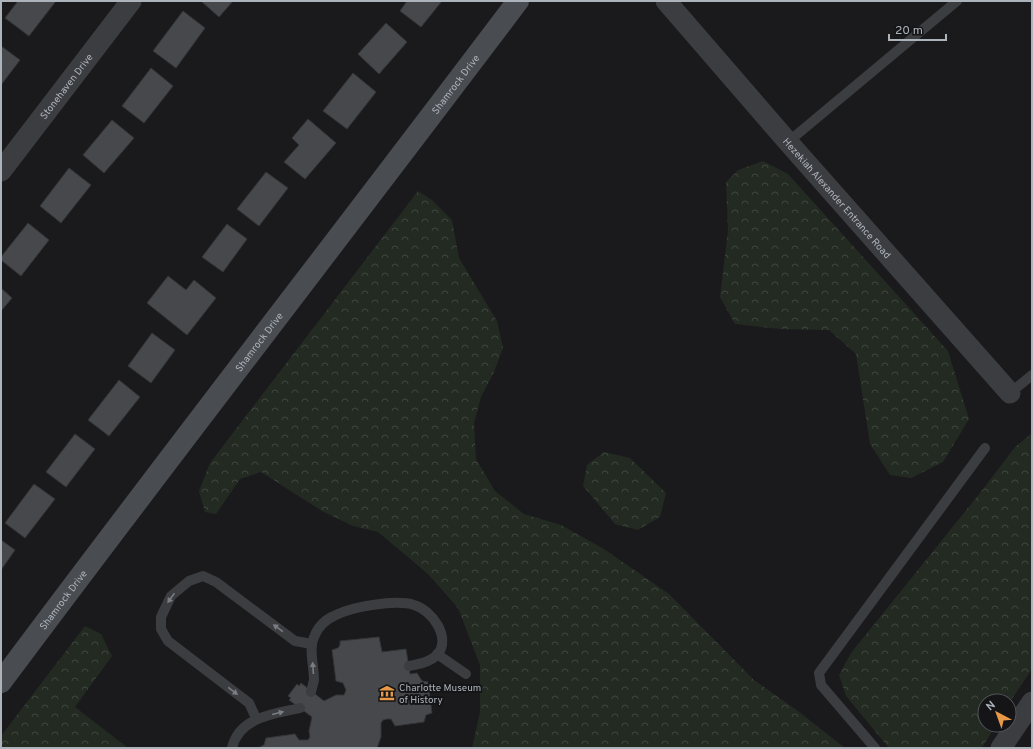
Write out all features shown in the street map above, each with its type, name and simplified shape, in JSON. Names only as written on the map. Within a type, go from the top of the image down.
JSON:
[{"type":"street","name":"Stonehaven Drive","points":[[1,171],[131,1]]},
{"type":"street","name":"Shamrock Drive","points":[[1,682],[189,431],[518,1]]},
{"type":"street","name":"Hezekiah Alexander Entrance Road","points":[[666,1],[788,142],[1010,393]]},
{"type":"street","points":[[1001,748],[1032,702]]},
{"type":"lane","points":[[788,142],[957,1]]},
{"type":"lane","points":[[1010,393],[1032,375]]},
{"type":"lane","points":[[875,748],[821,685],[819,673],[985,448]]},
{"type":"lane","points":[[256,718],[249,703],[168,641],[160,629],[161,617],[171,596],[189,581],[203,576],[216,582],[296,641],[312,644]]},
{"type":"lane","points":[[312,692],[314,680],[312,644],[314,635],[332,616],[347,610],[402,602],[415,605],[427,612],[436,622],[442,636],[441,647],[437,654],[430,660],[409,666]]},
{"type":"lane","points":[[437,654],[466,674]]},
{"type":"lane","points":[[232,748],[238,734],[247,724],[256,718],[300,708]]},
{"type":"green space","points":[[763,161],[788,174],[948,351],[969,419],[943,462],[911,478],[890,475],[870,444],[856,354],[829,330],[781,329],[735,324],[720,297],[728,231],[726,182],[738,170]]},
{"type":"green space","points":[[418,191],[432,200],[452,220],[459,258],[497,321],[503,348],[494,372],[481,397],[474,423],[476,459],[495,491],[524,514],[561,525],[604,549],[669,594],[754,680],[798,711],[845,748],[472,748],[480,712],[480,665],[458,608],[428,574],[378,532],[353,526],[322,511],[261,472],[240,479],[216,514],[205,512],[199,491],[210,463]]},
{"type":"green space","points":[[1032,433],[1032,669],[1016,693],[977,693],[977,733],[991,733],[982,748],[889,748],[846,696],[839,675],[851,653],[984,488],[1015,447]]},
{"type":"green space","points":[[604,452],[630,458],[666,493],[660,517],[638,530],[615,524],[583,486],[587,465]]},
{"type":"green space","points":[[85,626],[101,634],[112,656],[75,707],[128,748],[1,748],[1,736]]},
{"type":"building","points":[[18,1],[56,1],[29,36],[5,18]]},
{"type":"building","points":[[201,1],[233,1],[219,17]]},
{"type":"building","points":[[407,1],[442,1],[421,27],[400,11]]},
{"type":"building","points":[[183,11],[205,28],[176,68],[153,51]]},
{"type":"building","points":[[386,23],[407,42],[379,74],[358,54]]},
{"type":"building","points":[[1,46],[20,60],[1,85]]},
{"type":"building","points":[[151,68],[173,86],[144,123],[122,106]]},
{"type":"building","points":[[353,73],[376,92],[347,129],[323,111]]},
{"type":"building","points":[[308,119],[336,143],[305,179],[284,162],[299,145],[292,138]]},
{"type":"building","points":[[112,120],[134,138],[104,173],[83,155]]},
{"type":"building","points":[[69,168],[91,185],[61,223],[40,206]]},
{"type":"building","points":[[266,172],[288,188],[259,226],[237,209]]},
{"type":"building","points":[[28,223],[49,240],[21,276],[1,260],[1,257]]},
{"type":"building","points":[[227,224],[247,239],[223,272],[202,257]]},
{"type":"building","points":[[168,276],[186,290],[194,280],[216,298],[187,335],[147,303]]},
{"type":"building","points":[[1,288],[12,298],[1,311]]},
{"type":"building","points":[[152,333],[175,350],[151,383],[128,366]]},
{"type":"building","points":[[119,380],[140,397],[109,436],[88,420]]},
{"type":"building","points":[[75,434],[95,449],[66,487],[46,472]]},
{"type":"building","points":[[34,484],[55,499],[25,538],[5,523]]},
{"type":"building","points":[[1,540],[15,550],[1,570]]},
{"type":"building","name":"Charlotte Museum of History","points":[[379,637],[382,652],[406,649],[410,674],[417,673],[422,681],[428,682],[432,713],[426,715],[424,722],[395,726],[391,719],[383,720],[381,723],[381,737],[377,748],[258,748],[264,745],[266,738],[295,734],[299,740],[308,740],[310,737],[309,731],[312,717],[289,700],[291,698],[288,696],[297,684],[299,686],[301,683],[324,701],[336,695],[344,695],[346,690],[343,683],[336,681],[332,650],[338,648],[340,641]]},
{"type":"place","name":"Charlotte Museum of History","points":[[387,693]]}]
